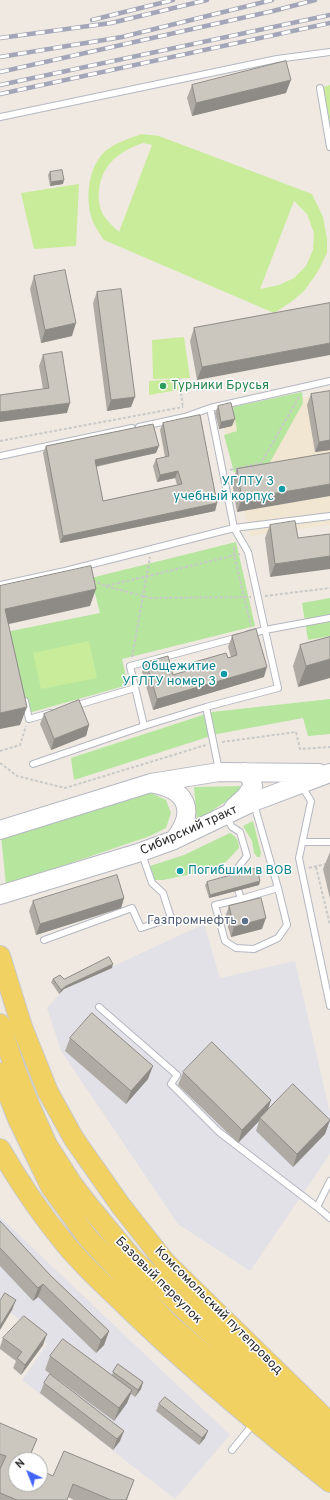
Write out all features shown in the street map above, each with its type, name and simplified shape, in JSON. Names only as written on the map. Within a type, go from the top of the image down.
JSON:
[{"type":"main road","name":"Сибирский тракт","points":[[0,830],[151,783],[219,772],[330,773]]},
{"type":"main road","points":[[225,815],[246,796],[253,786],[252,779],[245,772]]},
{"type":"main road","name":"Сибирский тракт","points":[[0,895],[141,852],[174,840],[253,802],[330,773]]},
{"type":"main road","points":[[151,783],[167,786],[176,792],[186,808],[184,825],[174,840]]},
{"type":"main road","name":"Комсомольский путепровод","points":[[0,956],[22,1027],[48,1092],[74,1139],[122,1206],[165,1262],[330,1423]]},
{"type":"main road","name":"Базовый переулок","points":[[0,1024],[20,1082],[47,1145],[72,1184],[118,1243],[182,1307],[330,1441]]},
{"type":"main road","name":"Базовый переулок","points":[[0,1073],[18,1120],[51,1188],[88,1238],[168,1323],[330,1463]]},
{"type":"main road","points":[[0,1150],[47,1221],[68,1248],[156,1335],[255,1422],[330,1482]]},
{"type":"lane","points":[[0,117],[277,59],[330,52]]},
{"type":"lane","points":[[320,88],[330,147]]},
{"type":"lane","points":[[139,427],[185,417],[210,408],[330,380]]},
{"type":"lane","points":[[34,764],[144,726],[206,707],[278,688],[248,552],[234,528],[210,408]]},
{"type":"lane","points":[[0,456],[132,428]]},
{"type":"lane","points":[[0,584],[65,571],[234,528],[330,516]]},
{"type":"lane","points":[[144,726],[130,666],[252,633],[330,618]]},
{"type":"lane","points":[[67,708],[135,688]]},
{"type":"lane","points":[[24,697],[29,719],[59,710]]},
{"type":"lane","points":[[206,707],[219,772]]},
{"type":"lane","points":[[300,784],[311,801],[299,858],[330,1006]]},
{"type":"lane","points":[[253,802],[278,888],[287,925],[278,938],[254,949],[236,948],[225,941],[215,905],[241,900],[278,888]]},
{"type":"lane","points":[[225,815],[232,827],[240,832],[247,856],[233,874],[241,900]]},
{"type":"lane","points":[[303,842],[330,842]]},
{"type":"lane","points":[[44,940],[132,908],[141,928],[171,918],[163,893],[152,883],[141,852]]},
{"type":"lane","points":[[99,1007],[177,1074],[171,1084],[219,1132],[330,1218]]},
{"type":"lane","points":[[317,1207],[330,1180]]},
{"type":"lane","points":[[232,1450],[255,1422]]},
{"type":"path","points":[[179,378],[185,417]]},
{"type":"path","points":[[223,472],[261,463],[305,386]]},
{"type":"path","points":[[0,441],[183,407]]},
{"type":"path","points":[[234,528],[234,555],[252,633]]},
{"type":"path","points":[[130,666],[152,549]]},
{"type":"path","points":[[106,586],[248,552]]},
{"type":"path","points":[[92,581],[150,598],[258,597],[330,588]]},
{"type":"path","points":[[0,751],[20,745],[29,719]]},
{"type":"path","points":[[0,763],[17,776],[65,788],[213,743],[296,732],[300,749],[330,747]]},
{"type":"path","points":[[302,870],[330,864]]},
{"type":"path","points":[[316,867],[330,925]]},
{"type":"shaded area","points":[[330,391],[330,525],[250,536],[222,419]]},
{"type":"shaded area","points":[[204,924],[220,978],[295,961],[330,1113],[330,1154],[250,1271],[178,1224],[61,1051],[47,1008],[64,989]]},
{"type":"shaded area","points":[[0,1217],[230,1435],[175,1499],[22,1380],[47,1344],[0,1303]]},
{"type":"green space","points":[[330,85],[330,137],[320,88]]},
{"type":"green space","points":[[142,134],[159,136],[312,194],[323,217],[327,239],[327,253],[317,273],[304,291],[274,313],[104,240],[94,224],[89,206],[89,184],[92,174],[101,156],[108,149],[120,142]],"holes":[[[143,143],[152,145],[119,232],[102,213],[99,203],[101,181],[108,166],[114,160],[127,150]],[[294,201],[307,214],[314,233],[313,250],[306,266],[294,278],[279,285],[260,289]]]},
{"type":"green space","points":[[79,184],[76,246],[34,249],[21,193]]},
{"type":"green space","points":[[184,337],[190,378],[153,379],[152,340]]},
{"type":"green space","name":"Турники Брусья","points":[[178,379],[178,390],[149,395],[149,381]]},
{"type":"green space","points":[[302,392],[303,403],[269,464],[234,472],[224,435],[237,431],[233,407]]},
{"type":"green space","points":[[236,542],[255,626],[122,659],[128,685],[25,714],[6,632],[100,613],[91,578]]},
{"type":"green space","points":[[330,598],[330,636],[308,640],[302,603]]},
{"type":"green space","points":[[89,641],[97,678],[41,689],[33,653]]},
{"type":"green space","points":[[330,699],[330,734],[308,736],[303,718],[217,734],[74,780],[71,758],[212,712]]},
{"type":"green space","points":[[244,786],[244,789],[197,821],[194,787]]},
{"type":"green space","points":[[151,793],[166,800],[171,813],[166,828],[150,836],[6,885],[1,836],[63,820]]},
{"type":"green space","points":[[253,821],[261,853],[260,857],[257,857],[254,853],[252,841],[243,826]]},
{"type":"green space","points":[[230,833],[237,839],[239,848],[222,866],[215,869],[163,880],[155,880],[150,866],[184,855]]},
{"type":"building","points":[[286,61],[291,80],[196,103],[192,85]]},
{"type":"building","points":[[62,170],[64,180],[51,182],[50,172]]},
{"type":"building","points":[[65,270],[76,323],[45,330],[34,276]]},
{"type":"building","points":[[121,289],[135,397],[111,400],[97,292]]},
{"type":"building","points":[[330,303],[330,343],[202,367],[194,328]]},
{"type":"building","points":[[62,352],[70,403],[0,412],[0,395],[49,388],[43,355]]},
{"type":"building","points":[[330,391],[330,440],[319,442],[311,394]]},
{"type":"building","points":[[231,403],[235,419],[221,422],[218,406]]},
{"type":"building","points":[[200,415],[217,503],[63,536],[46,446],[153,424],[159,446],[95,460],[103,501],[182,484],[178,471],[160,475],[156,459],[169,456],[163,423]]},
{"type":"building","points":[[330,453],[330,484],[242,499],[237,469]]},
{"type":"building","points":[[295,521],[298,538],[330,534],[330,556],[275,564],[270,525]]},
{"type":"building","points":[[91,566],[96,589],[5,609],[27,707],[0,713],[0,586]]},
{"type":"building","name":"Общежитие УГЛТУ номер 3","points":[[256,629],[267,667],[157,699],[146,662],[168,656],[173,675],[186,671],[184,665],[226,653],[228,658],[237,655],[232,636]]},
{"type":"building","points":[[330,637],[330,659],[306,666],[300,645]]},
{"type":"building","points":[[79,700],[89,725],[54,739],[44,714]]},
{"type":"building","points":[[257,868],[260,881],[210,895],[207,882]]},
{"type":"building","points":[[117,875],[124,898],[40,924],[33,901]]},
{"type":"building","points":[[261,898],[266,918],[234,927],[229,906]]},
{"type":"building","points":[[109,957],[113,964],[66,986],[61,990],[53,979],[60,975],[64,979]]},
{"type":"building","points":[[92,1013],[153,1066],[131,1091],[70,1038]]},
{"type":"building","points":[[212,1042],[271,1100],[242,1130],[183,1072]]},
{"type":"building","points":[[293,1084],[330,1120],[297,1154],[260,1118]]},
{"type":"building","points":[[0,1221],[51,1276],[109,1331],[101,1340],[43,1284],[38,1288],[0,1248]]},
{"type":"building","points":[[5,1293],[16,1300],[0,1326],[0,1301]]},
{"type":"building","points":[[24,1316],[47,1334],[25,1365],[17,1358],[22,1352],[3,1338]]},
{"type":"building","points":[[63,1339],[132,1390],[119,1408],[50,1356]]},
{"type":"building","points":[[118,1364],[143,1382],[138,1390],[113,1372]]},
{"type":"building","points":[[50,1374],[124,1431],[117,1439],[44,1383]]},
{"type":"building","points":[[165,1397],[208,1431],[202,1438],[159,1404]]},
{"type":"building","points":[[0,1423],[37,1439],[31,1452],[8,1452],[8,1492],[48,1492],[48,1474],[53,1476],[64,1451],[134,1480],[126,1500],[111,1500],[73,1484],[67,1500],[17,1500],[0,1493],[0,1469],[6,1456],[0,1454]]},
{"type":"railway","points":[[92,20],[173,0]]},
{"type":"railway","points":[[0,38],[111,23],[207,0]]},
{"type":"railway","points":[[0,57],[122,37],[272,0]]},
{"type":"railway","points":[[0,72],[273,11],[315,0]]},
{"type":"railway","points":[[0,85],[330,15]]},
{"type":"railway","points":[[0,94],[330,23]]},
{"type":"place","name":"Турники Брусья","points":[[163,386]]},
{"type":"place","name":"УГЛТУ 3 учебный корпус","points":[[282,489]]},
{"type":"place","name":"Общежитие УГЛТУ номер 3","points":[[224,674]]},
{"type":"place","name":"Погибшим в ВОВ","points":[[180,871]]},
{"type":"place","name":"Газпромнефть","points":[[245,921]]}]
